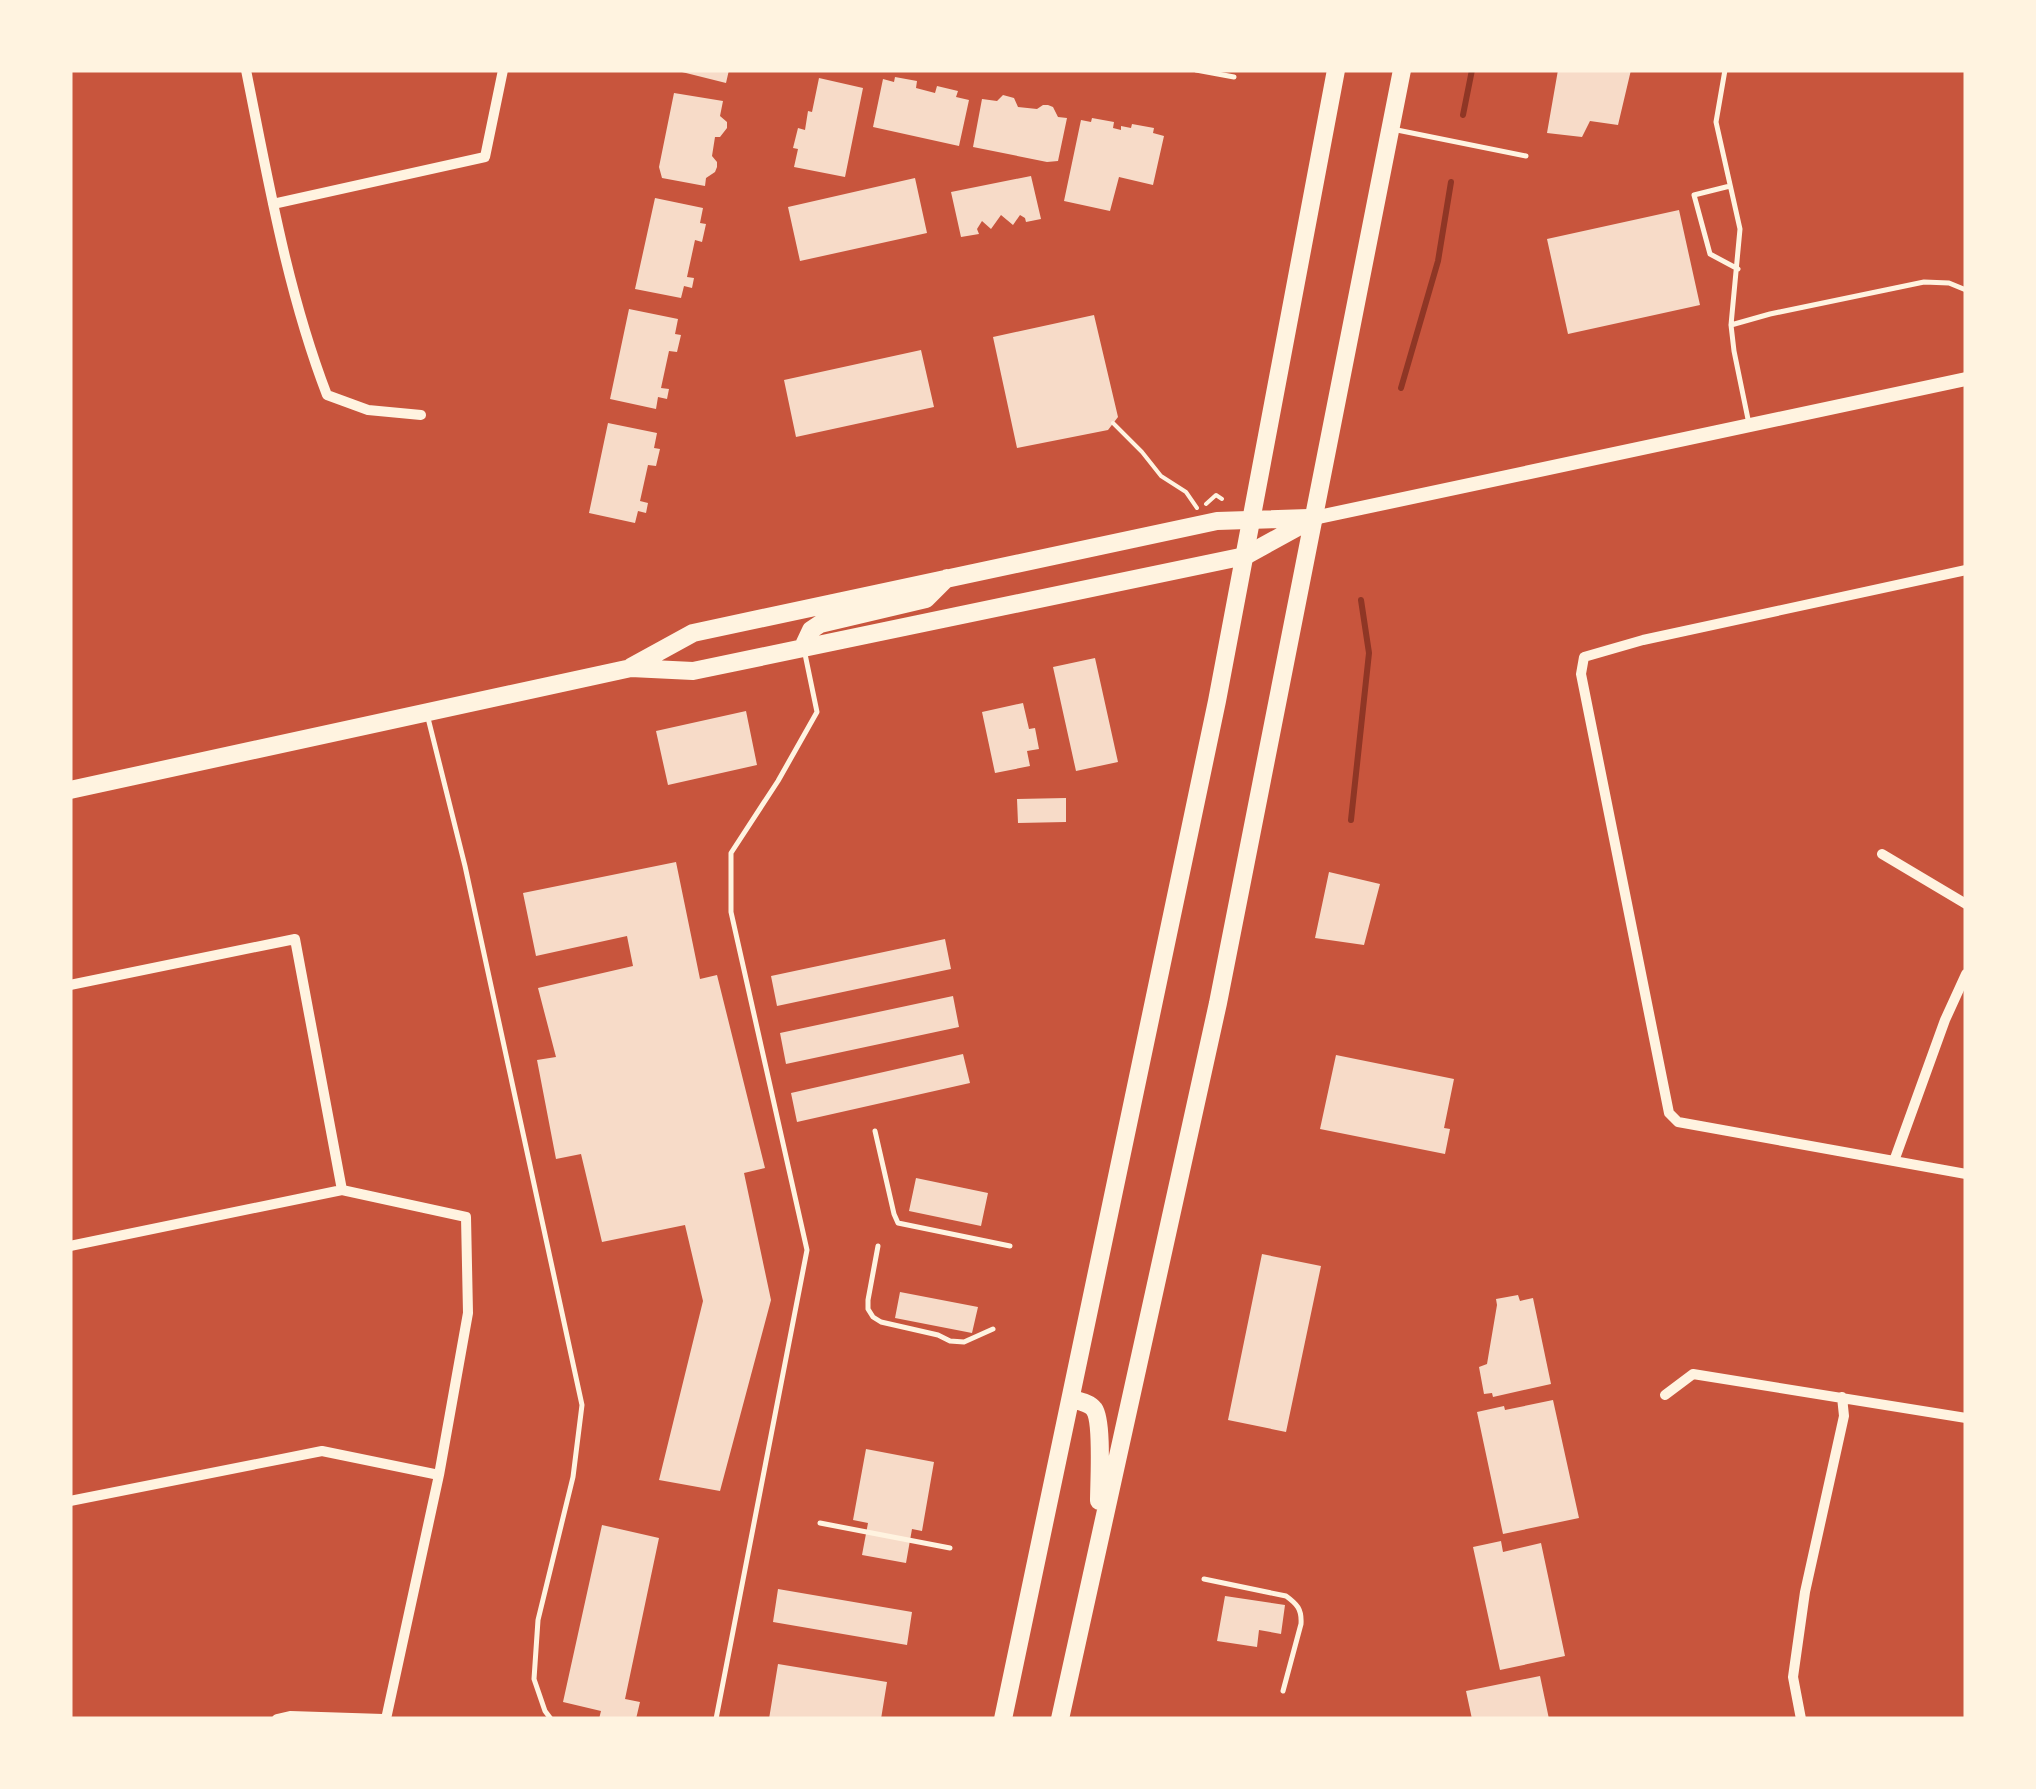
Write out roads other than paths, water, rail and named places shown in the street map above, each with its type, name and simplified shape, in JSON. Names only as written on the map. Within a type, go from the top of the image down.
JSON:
[{"type":"main road","points":[[1003,1719],[1218,701],[1336,70]]},
{"type":"main road","points":[[1060,1719],[1218,1002],[1402,70]]},
{"type":"main road","points":[[631,668],[693,633],[1217,521],[1314,518]]},
{"type":"main road","points":[[70,790],[631,668],[692,671],[1245,556],[1314,518]]},
{"type":"main road","points":[[803,647],[811,630],[820,624],[926,599],[947,578]]},
{"type":"main road","points":[[1072,1399],[1092,1406],[1098,1418],[1099,1536]]},
{"type":"street","points":[[246,70],[273,204],[310,353],[327,395],[368,410],[421,414]]},
{"type":"street","points":[[273,204],[484,157],[503,70]]},
{"type":"street","points":[[1314,518],[1966,379]]},
{"type":"street","points":[[1966,570],[1643,640],[1584,657],[1581,674],[1668,1113],[1678,1122],[1966,1174]]},
{"type":"street","points":[[1882,854],[1966,904]]},
{"type":"street","points":[[70,985],[296,939],[342,1190]]},
{"type":"street","points":[[1894,1161],[1945,1020],[1966,974]]},
{"type":"street","points":[[70,1246],[342,1190],[466,1217],[468,1312],[439,1475],[384,1719],[277,1719]]},
{"type":"street","points":[[1664,1395],[1694,1374],[1966,1418]]},
{"type":"street","points":[[1801,1719],[1793,1677],[1805,1592],[1844,1416],[1842,1397]]},
{"type":"street","points":[[70,1501],[322,1452],[439,1475]]},
{"type":"lane","points":[[1196,70],[1234,76]]},
{"type":"lane","points":[[1725,70],[1716,122],[1740,229],[1731,324],[1750,426]]},
{"type":"lane","points":[[1389,128],[1526,156]]},
{"type":"lane","points":[[1730,186],[1694,195],[1710,254],[1738,269]]},
{"type":"lane","points":[[1731,324],[1924,282],[1949,283],[1966,290]]},
{"type":"lane","points":[[716,1719],[806,1250],[730,912],[731,853],[817,712],[803,647]]},
{"type":"lane","points":[[427,714],[582,1405],[574,1477],[538,1620],[534,1679],[551,1719]]},
{"type":"lane","points":[[876,1130],[898,1222],[1010,1246]]},
{"type":"lane","points":[[878,1246],[868,1300],[872,1317],[950,1341],[964,1342],[994,1329]]},
{"type":"lane","points":[[820,1524],[950,1548]]},
{"type":"lane","points":[[1204,1580],[1286,1596],[1297,1604],[1302,1613],[1301,1624],[1283,1691]]},
{"type":"waterway","points":[[1463,115],[1472,70]]},
{"type":"waterway","points":[[1401,388],[1438,261],[1451,182]]},
{"type":"waterway","points":[[1351,820],[1369,653],[1361,600]]}]
